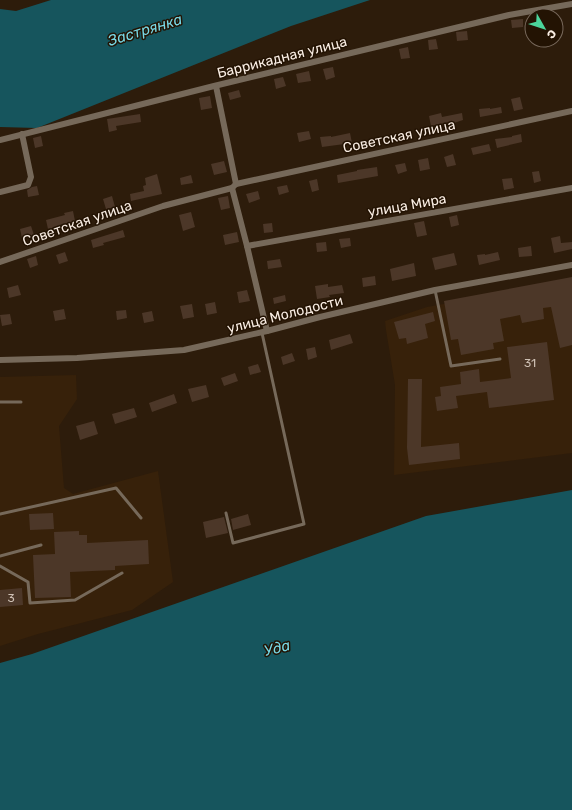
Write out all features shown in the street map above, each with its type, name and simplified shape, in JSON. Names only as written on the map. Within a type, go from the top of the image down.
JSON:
[{"type":"street","name":"Баррикадная улица","points":[[0,140],[214,86],[509,15],[572,4]]},
{"type":"street","points":[[216,86],[234,186],[264,332]]},
{"type":"street","name":"Советская улица","points":[[0,262],[163,206],[234,186],[572,110]]},
{"type":"street","points":[[0,192],[28,185],[31,177],[22,134]]},
{"type":"street","name":"улица Мира","points":[[247,246],[572,188]]},
{"type":"street","name":"улица Молодости","points":[[0,360],[77,358],[184,350],[435,290],[572,265]]},
{"type":"lane","points":[[435,290],[451,366],[500,359]]},
{"type":"lane","points":[[226,513],[233,543],[304,524],[264,332]]},
{"type":"lane","points":[[0,402],[21,402]]},
{"type":"lane","points":[[0,514],[116,488],[140,518]]},
{"type":"lane","points":[[0,556],[41,545]]},
{"type":"lane","points":[[0,566],[28,582],[30,603],[74,600],[122,573]]},
{"type":"shaded area","points":[[572,281],[572,453],[394,475],[395,385],[385,321],[427,307]]},
{"type":"shaded area","points":[[76,375],[77,399],[59,426],[64,488],[73,494],[158,471],[173,582],[132,610],[38,634],[0,646],[0,377]]},
{"type":"water","name":"Застрянка","points":[[51,0],[370,0],[291,26],[37,128],[0,127],[0,9],[16,11]]},
{"type":"water","name":"Уда","points":[[572,490],[572,810],[0,810],[0,663],[32,654],[426,516]]},
{"type":"building","points":[[523,19],[523,27],[512,28],[511,20]]},
{"type":"building","points":[[467,31],[468,40],[457,41],[456,32]]},
{"type":"building","points":[[436,39],[438,49],[429,50],[428,40]]},
{"type":"building","points":[[408,47],[410,58],[401,59],[399,49]]},
{"type":"building","points":[[333,67],[335,77],[326,80],[323,69]]},
{"type":"building","points":[[309,71],[311,81],[298,83],[296,74]]},
{"type":"building","points":[[283,77],[286,86],[276,89],[274,79]]},
{"type":"building","points":[[239,90],[241,97],[230,100],[228,93]]},
{"type":"building","points":[[210,96],[212,108],[201,110],[199,98]]},
{"type":"building","points":[[520,97],[523,109],[514,111],[511,99]]},
{"type":"building","points":[[501,107],[502,113],[480,117],[479,109]]},
{"type":"building","points":[[441,113],[442,117],[462,113],[463,120],[454,123],[453,121],[431,126],[429,116]]},
{"type":"building","points":[[140,114],[141,122],[116,126],[117,130],[109,132],[107,119]]},
{"type":"building","points":[[309,131],[311,139],[299,142],[297,133]]},
{"type":"building","points":[[350,133],[352,143],[322,147],[320,137],[331,137]]},
{"type":"building","points":[[521,134],[522,142],[497,148],[495,139],[512,137]]},
{"type":"building","points":[[41,136],[43,146],[35,148],[33,138]]},
{"type":"building","points":[[489,144],[491,151],[473,155],[471,148]]},
{"type":"building","points":[[453,154],[456,165],[447,167],[444,157]]},
{"type":"building","points":[[428,158],[430,169],[420,171],[418,160]]},
{"type":"building","points":[[224,161],[227,172],[214,175],[211,164]]},
{"type":"building","points":[[405,163],[407,171],[398,174],[395,165]]},
{"type":"building","points":[[377,167],[378,176],[338,183],[337,175]]},
{"type":"building","points":[[539,171],[541,181],[534,183],[532,172]]},
{"type":"building","points":[[157,174],[162,194],[131,201],[130,194],[144,191],[143,186],[146,185],[145,178]]},
{"type":"building","points":[[191,175],[193,183],[181,185],[180,178]]},
{"type":"building","points":[[512,178],[514,188],[504,190],[502,179]]},
{"type":"building","points":[[317,179],[319,190],[312,192],[309,181]]},
{"type":"building","points":[[287,185],[289,192],[279,195],[277,187]]},
{"type":"building","points":[[37,186],[39,195],[28,197],[27,190]]},
{"type":"building","points":[[258,191],[260,199],[249,203],[246,194]]},
{"type":"building","points":[[112,196],[115,207],[106,209],[103,199]]},
{"type":"building","points":[[228,196],[230,208],[221,210],[218,198]]},
{"type":"building","points":[[73,211],[75,221],[48,229],[46,220],[65,215],[64,213]]},
{"type":"building","points":[[191,212],[195,227],[183,231],[179,215]]},
{"type":"building","points":[[457,215],[459,225],[451,227],[449,217]]},
{"type":"building","points":[[424,221],[427,235],[417,237],[414,223]]},
{"type":"building","points":[[272,223],[273,232],[264,233],[263,224]]},
{"type":"building","points":[[31,226],[34,235],[22,238],[20,229]]},
{"type":"building","points":[[123,230],[125,237],[103,243],[104,245],[93,248],[91,240]]},
{"type":"building","points":[[237,232],[239,242],[225,245],[223,235]]},
{"type":"building","points":[[560,236],[561,243],[572,242],[572,249],[554,253],[551,238]]},
{"type":"building","points":[[350,238],[351,246],[341,248],[339,239]]},
{"type":"building","points":[[326,242],[327,251],[317,252],[316,243]]},
{"type":"building","points":[[531,246],[532,256],[519,257],[518,248]]},
{"type":"building","points":[[65,252],[68,261],[59,264],[56,255]]},
{"type":"building","points":[[498,252],[500,260],[479,265],[477,255]]},
{"type":"building","points":[[454,253],[457,265],[435,270],[432,258]]},
{"type":"building","points":[[36,256],[38,265],[30,268],[27,259]]},
{"type":"building","points":[[280,259],[282,267],[268,269],[267,261]]},
{"type":"building","points":[[414,263],[416,276],[392,281],[390,269]]},
{"type":"building","points":[[375,276],[376,285],[363,287],[362,278]]},
{"type":"building","points":[[572,277],[572,345],[560,348],[551,307],[543,308],[544,319],[522,323],[520,315],[500,319],[504,341],[493,343],[494,349],[461,355],[458,339],[451,340],[444,301]]},
{"type":"building","points":[[328,284],[328,287],[342,285],[344,293],[329,295],[330,297],[317,299],[315,286]]},
{"type":"building","points":[[18,285],[21,295],[9,298],[7,288]]},
{"type":"building","points":[[247,290],[250,301],[239,303],[237,292]]},
{"type":"building","points":[[285,295],[286,301],[274,304],[273,298]]},
{"type":"building","points":[[215,302],[217,313],[207,315],[205,304]]},
{"type":"building","points":[[192,304],[194,317],[183,319],[180,306]]},
{"type":"building","points":[[64,309],[66,319],[55,321],[53,311]]},
{"type":"building","points":[[126,310],[127,318],[117,320],[116,311]]},
{"type":"building","points":[[152,311],[154,321],[144,323],[142,313]]},
{"type":"building","points":[[433,312],[435,321],[425,324],[428,338],[407,344],[406,338],[399,339],[394,322]]},
{"type":"building","points":[[10,314],[12,324],[2,326],[0,315]]},
{"type":"building","points":[[350,334],[353,343],[331,350],[329,340]]},
{"type":"building","points":[[547,342],[554,400],[489,408],[487,392],[456,396],[458,408],[437,411],[435,397],[441,396],[440,387],[461,384],[460,372],[479,369],[480,382],[511,378],[507,347]]},
{"type":"building","points":[[315,347],[317,357],[308,360],[306,349]]},
{"type":"building","points":[[292,353],[295,361],[283,365],[281,357]]},
{"type":"building","points":[[258,364],[261,372],[250,375],[248,367]]},
{"type":"building","points":[[235,373],[238,381],[224,386],[221,378]]},
{"type":"building","points":[[408,379],[422,379],[421,447],[459,443],[460,459],[409,465],[407,448]]},
{"type":"building","points":[[206,385],[209,397],[192,402],[188,389]]},
{"type":"building","points":[[174,394],[177,403],[152,412],[149,403]]},
{"type":"building","points":[[134,408],[137,417],[115,424],[112,414]]},
{"type":"building","points":[[94,421],[98,434],[80,440],[76,426]]},
{"type":"building","points":[[53,513],[54,529],[30,530],[29,514]]},
{"type":"building","points":[[248,514],[251,525],[233,530],[231,519]]},
{"type":"building","points":[[224,517],[228,533],[206,538],[203,522]]},
{"type":"building","points":[[79,531],[79,535],[87,535],[87,543],[148,540],[149,564],[115,566],[115,570],[70,572],[71,597],[35,598],[33,555],[55,554],[54,532]]},
{"type":"building","points":[[22,588],[23,605],[0,607],[0,590]]}]
